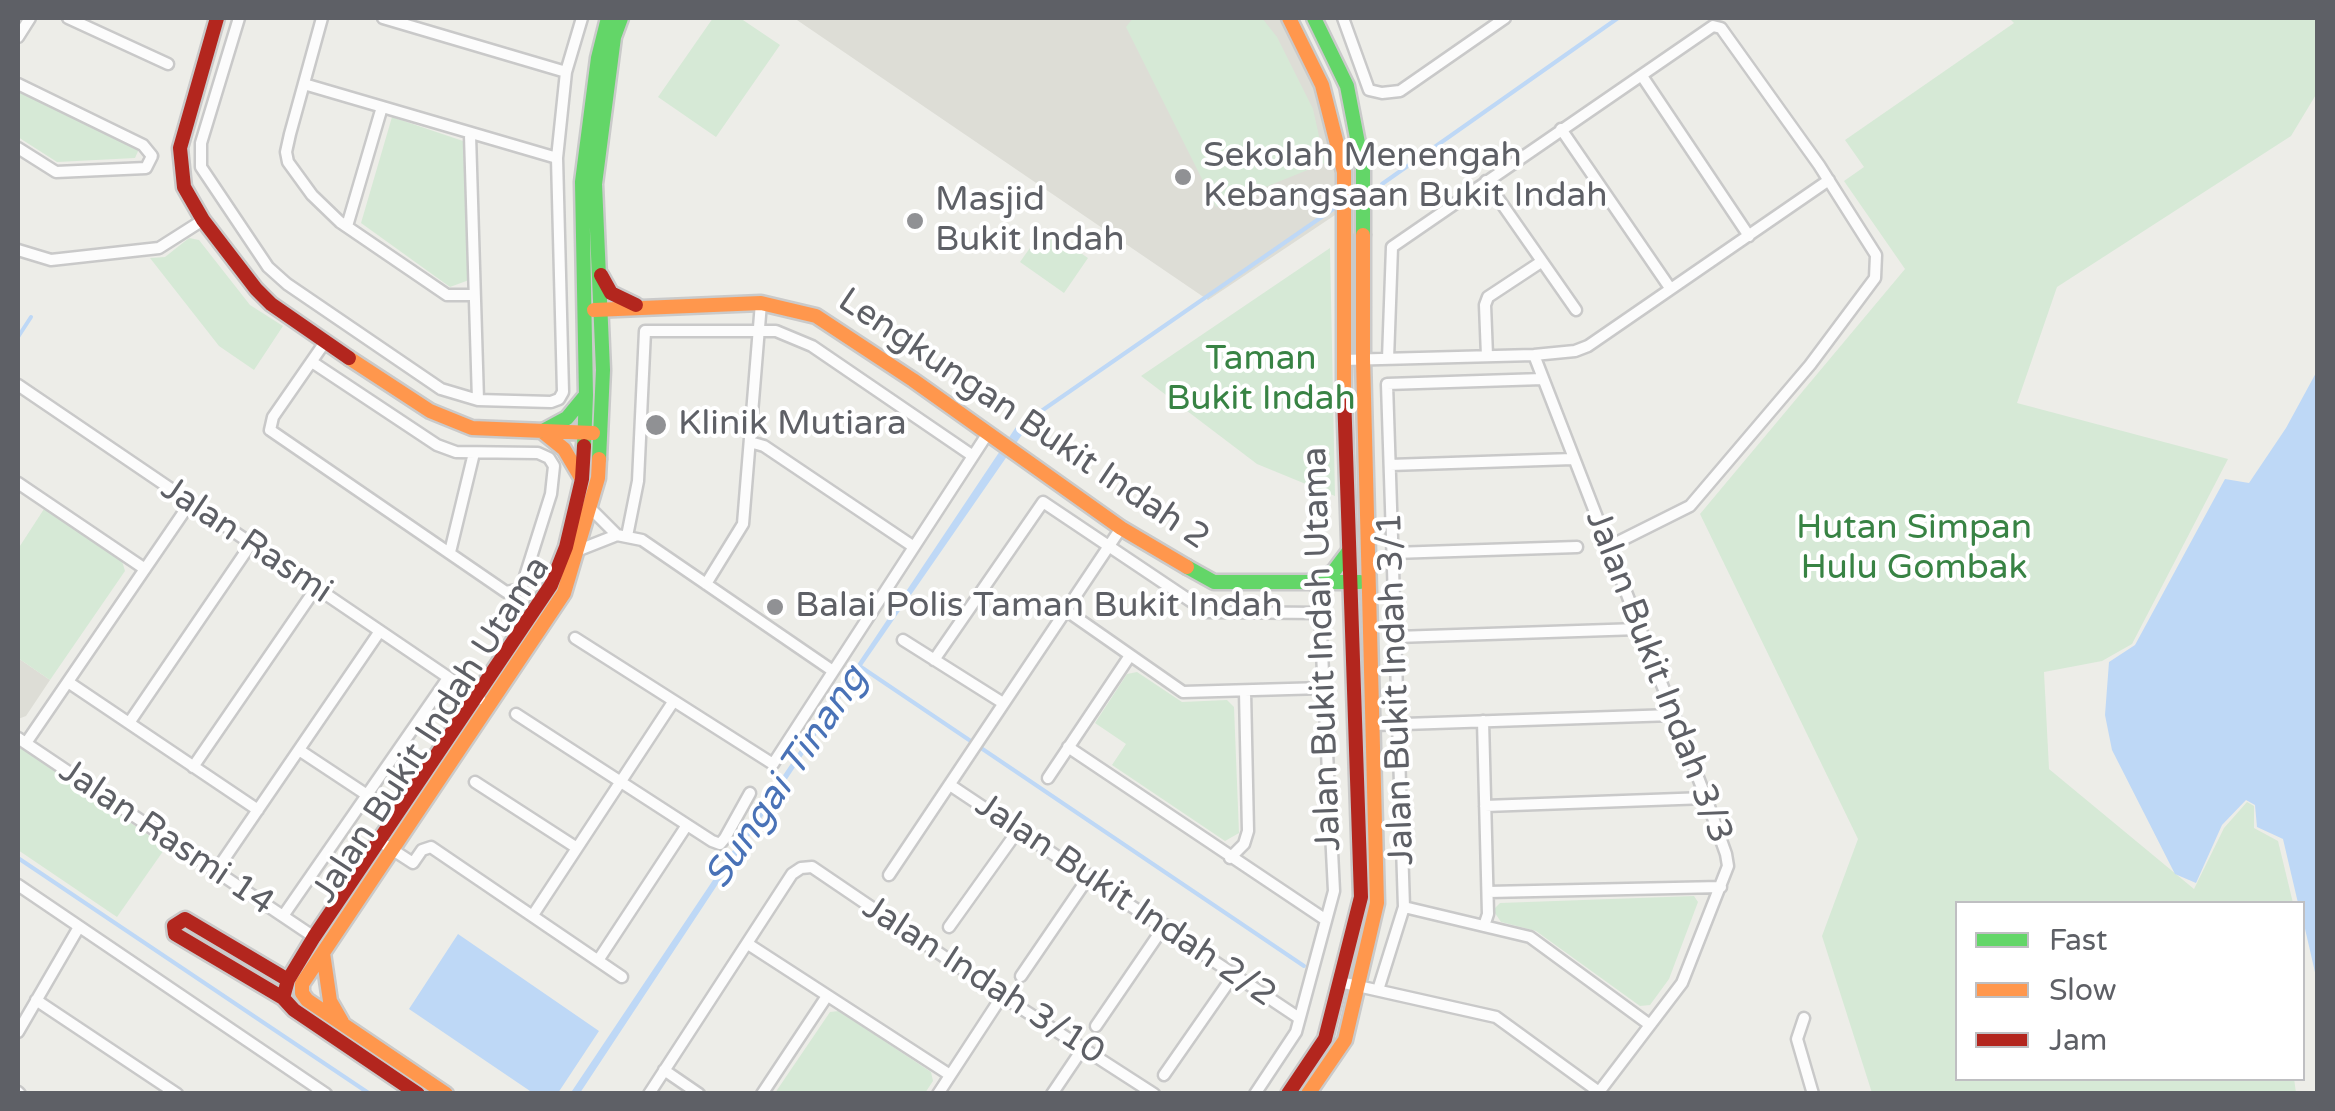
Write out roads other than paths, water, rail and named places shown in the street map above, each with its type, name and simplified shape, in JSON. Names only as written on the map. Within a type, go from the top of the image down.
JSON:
[{"type":"street","points":[[18,36],[30,18]]},
{"type":"street","points":[[68,18],[168,64]]},
{"type":"street","points":[[216,18],[180,148],[184,187],[202,220],[272,304],[430,411],[472,428],[601,432]]},
{"type":"street","points":[[240,18],[201,143],[201,167],[276,276],[441,389],[478,400],[550,402],[564,392],[556,158],[566,72],[582,18]]},
{"type":"street","points":[[322,18],[286,152],[288,162],[312,195],[346,226],[447,295],[474,296]]},
{"type":"street","points":[[382,18],[566,72]]},
{"type":"street","name":"Jalan Bukit Indah Utama","points":[[446,1094],[306,1000],[302,984],[475,696],[551,585],[566,546],[582,479],[586,395],[582,182],[598,58],[608,18]]},
{"type":"street","name":"Jalan Bukit Indah Utama","points":[[283,998],[288,980],[314,937],[490,706],[564,593],[579,550],[598,478],[601,334],[595,184],[614,38],[621,18]]},
{"type":"street","name":"Jalan Bukit Indah Utama","points":[[1288,1094],[1325,1040],[1360,898],[1343,360],[1344,172],[1322,85],[1289,18]]},
{"type":"street","name":"Jalan Bukit Indah Utama","points":[[1308,1094],[1343,1045],[1376,903],[1363,360],[1363,169],[1347,86],[1314,18]]},
{"type":"street","points":[[1343,18],[1369,90],[1382,93],[1400,91],[1505,18]]},
{"type":"street","points":[[1388,359],[1392,247],[1712,26],[1721,28],[1829,180],[1876,255],[1876,278],[1810,365],[1690,506],[1610,546]]},
{"type":"street","points":[[1642,76],[1749,236]]},
{"type":"street","points":[[18,84],[142,144],[152,156],[146,168],[56,172],[18,148]]},
{"type":"street","points":[[304,84],[556,158]]},
{"type":"street","points":[[346,226],[382,107]]},
{"type":"street","points":[[1561,129],[1670,288]]},
{"type":"street","points":[[470,135],[478,400]]},
{"type":"street","points":[[1343,360],[1575,351],[1588,346],[1829,180]]},
{"type":"street","points":[[1486,181],[1576,310]]},
{"type":"street","points":[[18,250],[51,260],[158,248],[202,220]]},
{"type":"street","points":[[1487,356],[1488,297],[1542,262]]},
{"type":"street","points":[[599,270],[611,293],[646,308]]},
{"type":"street","points":[[706,584],[743,524],[761,303]]},
{"type":"street","name":"Lengkungan Bukit Indah 2","points":[[584,311],[761,303],[796,309],[816,316],[1121,528],[1214,582],[1370,582]]},
{"type":"street","points":[[601,334],[622,313],[646,308]]},
{"type":"street","points":[[622,535],[638,481],[645,331],[776,331],[812,346],[973,456]]},
{"type":"street","points":[[312,362],[438,445],[456,452],[538,453],[548,458],[554,466],[551,494],[530,569],[520,588],[506,592],[270,430],[273,417],[325,342]]},
{"type":"street","name":"Jalan Bukit Indah 3/3","points":[[1534,355],[1706,798],[1728,866],[1682,984],[1599,1092]]},
{"type":"street","name":"Jalan Bukit Indah 3/1","points":[[1378,990],[1404,907],[1388,384],[1542,379]]},
{"type":"street","name":"Jalan Rasmi","points":[[18,386],[490,706]]},
{"type":"street","points":[[542,432],[567,418],[586,395]]},
{"type":"street","points":[[542,432],[564,449],[582,479]]},
{"type":"street","points":[[575,638],[773,764],[988,433]]},
{"type":"street","points":[[750,442],[764,446],[914,546]]},
{"type":"street","points":[[450,552],[474,453]]},
{"type":"street","points":[[1390,464],[1574,458]]},
{"type":"street","points":[[18,482],[145,568]]},
{"type":"street","points":[[934,660],[1042,502],[1207,612],[1320,613],[1334,891],[1296,1032],[1255,1094]]},
{"type":"street","points":[[22,741],[68,682],[190,503]]},
{"type":"street","points":[[591,509],[622,535],[642,540],[833,671]]},
{"type":"street","points":[[889,876],[1121,528]]},
{"type":"street","points":[[579,550],[622,535]]},
{"type":"street","points":[[129,723],[251,544]]},
{"type":"street","points":[[1393,553],[1576,547]]},
{"type":"street","points":[[1314,584],[1334,571],[1350,550]]},
{"type":"street","points":[[1314,584],[1338,594],[1352,613]]},
{"type":"street","points":[[194,767],[316,588]]},
{"type":"street","points":[[1067,611],[1184,692],[1324,688]]},
{"type":"street","points":[[1396,637],[1639,629]]},
{"type":"street","points":[[216,871],[380,632]]},
{"type":"street","points":[[903,640],[1003,704]]},
{"type":"street","points":[[1048,778],[1129,657]]},
{"type":"street","points":[[282,916],[448,678]]},
{"type":"street","points":[[68,682],[258,810]]},
{"type":"street","points":[[1230,858],[1244,844],[1248,831],[1245,692]]},
{"type":"street","points":[[533,915],[674,702]]},
{"type":"street","points":[[516,714],[712,842],[720,844],[725,838],[750,793]]},
{"type":"street","points":[[1374,724],[1673,715]]},
{"type":"street","points":[[1483,721],[1488,892],[1484,926]]},
{"type":"street","name":"Jalan Rasmi 14","points":[[22,741],[314,937]]},
{"type":"street","points":[[1068,747],[1326,920]]},
{"type":"street","points":[[299,750],[367,795]]},
{"type":"street","points":[[475,782],[577,848]]},
{"type":"street","name":"Jalan Bukit Indah 2/2","points":[[950,784],[1299,1018]]},
{"type":"street","points":[[1486,806],[1706,798]]},
{"type":"street","points":[[598,959],[687,825]]},
{"type":"street","points":[[949,927],[1019,829]]},
{"type":"street","points":[[386,845],[413,862],[422,850],[431,847],[622,977]]},
{"type":"street","name":"Jalan Indah 3/10","points":[[748,944],[792,874],[812,867],[1154,1094]]},
{"type":"street","points":[[1022,976],[1090,876]]},
{"type":"street","points":[[18,885],[326,1094]]},
{"type":"street","points":[[1488,892],[1720,886]]},
{"type":"street","points":[[1404,907],[1530,937],[1650,1026]]},
{"type":"street","points":[[288,980],[186,918],[174,926],[175,934],[283,998],[294,1010],[418,1094]]},
{"type":"street","points":[[1096,1026],[1165,925]]},
{"type":"street","points":[[18,1032],[79,927]]},
{"type":"street","points":[[649,1094],[748,944],[950,1075]]},
{"type":"street","points":[[323,952],[330,1001],[345,1026]]},
{"type":"street","points":[[1164,1075],[1235,973]]},
{"type":"street","points":[[1340,982],[1496,1017],[1599,1092]]},
{"type":"street","points":[[762,1094],[827,996]]},
{"type":"street","points":[[938,1094],[1002,996]]},
{"type":"street","points":[[36,1000],[177,1094]]},
{"type":"street","points":[[1804,1018],[1797,1038],[1813,1094]]},
{"type":"street","points":[[1052,1094],[1083,1048]]},
{"type":"street","points":[[664,1070],[699,1094]]},
{"type":"water","points":[[2317,371],[2317,981],[2305,929],[2305,901],[2298,901],[2283,839],[2257,827],[2255,805],[2246,800],[2222,825],[2196,883],[2175,874],[2112,750],[2105,715],[2109,662],[2135,645],[2225,479],[2249,483],[2286,428]]},
{"type":"water","points":[[1020,421],[1028,426],[861,667],[580,1093],[570,1094]]},
{"type":"water","points":[[458,934],[599,1031],[558,1093],[533,1093],[409,1009]]},
{"type":"waterway","name":"Sungai Tinang","points":[[1382,184],[1618,18]]},
{"type":"waterway","name":"Sungai Tinang","points":[[1024,423],[1339,205]]},
{"type":"waterway","points":[[18,337],[31,317]]},
{"type":"waterway","points":[[861,667],[1304,966]]},
{"type":"waterway","name":"Sungai Tinang","points":[[18,858],[370,1094]]},
{"type":"place","name":"Sekolah Menengah Kebangsaan Bukit Indah","points":[[1183,177]]},
{"type":"place","name":"Masjid Bukit Indah","points":[[915,221]]},
{"type":"place","name":"Klinik Mutiara","points":[[656,425]]},
{"type":"place","name":"Balai Polis Taman Bukit Indah","points":[[775,607]]},
{"type":"park label","name":"Taman Bukit Indah","points":[[1261,380]]},
{"type":"park label","name":"Hutan Simpan Hulu Gombak","points":[[1914,549]]}]
